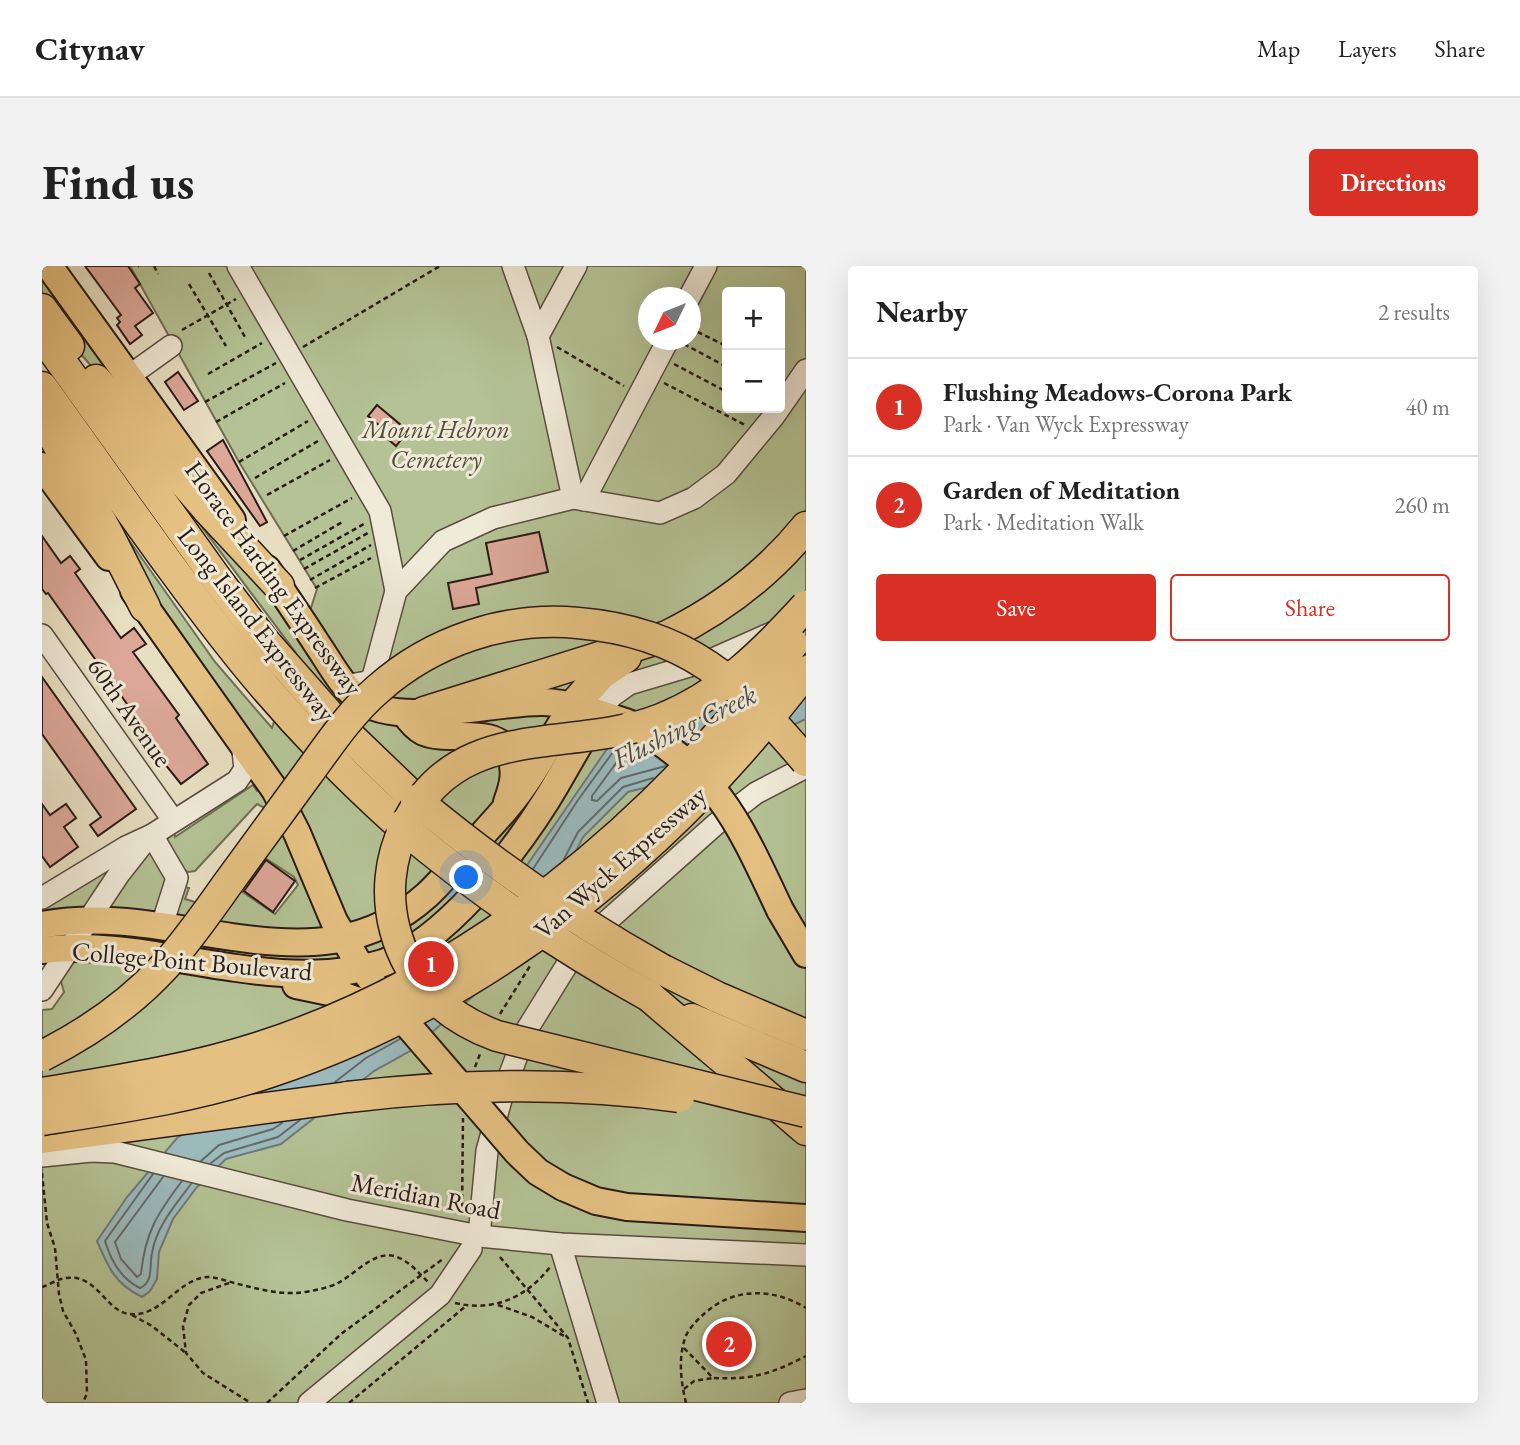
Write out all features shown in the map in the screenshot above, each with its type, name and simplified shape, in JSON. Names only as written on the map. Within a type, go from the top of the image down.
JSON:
[{"type":"highway","points":[[42,309],[126,416],[279,586]]},
{"type":"highway","name":"Long Island Expressway","points":[[42,335],[264,641],[339,726],[416,800],[710,1027],[806,1067]]},
{"type":"highway","name":"Long Island Expressway","points":[[42,387],[243,661],[310,737],[401,826],[510,911],[596,966],[717,998],[806,1035]]},
{"type":"highway","points":[[42,416],[145,607]]},
{"type":"highway","points":[[415,713],[650,643],[684,628],[730,600],[769,568],[806,527]]},
{"type":"highway","points":[[806,606],[768,647],[733,679],[706,697],[674,713],[616,732],[500,748],[474,757],[451,772],[430,790],[406,823],[396,850],[390,893],[393,924],[409,965],[435,1000],[469,1024],[505,1038],[806,1112]]},
{"type":"highway","points":[[42,1056],[108,1017],[153,978],[201,921],[351,716],[391,678],[422,658],[455,642],[492,629],[551,621],[608,626],[650,636],[723,675],[755,702],[806,761]]},
{"type":"highway","name":"Van Wyck Expressway","points":[[42,1093],[173,1070],[261,1047],[372,1002],[459,955],[502,928],[565,880],[670,788],[750,699],[806,624]]},
{"type":"highway","points":[[585,710],[601,674],[650,643]]},
{"type":"highway","name":"Van Wyck Expressway","points":[[42,1120],[167,1099],[269,1073],[339,1046],[451,991],[545,930],[641,851],[689,807],[729,764],[806,671]]},
{"type":"highway","points":[[656,983],[699,1039],[734,1066],[806,1130]]},
{"type":"highway","points":[[42,1138],[375,1093],[502,1086],[588,1087],[650,1093],[806,1121]]},
{"type":"main road","name":"Horace Harding Expressway","points":[[49,266],[279,586],[345,685],[361,701],[373,707],[415,713],[540,702],[585,710],[631,724],[684,759],[723,800],[806,954]]},
{"type":"main road","points":[[42,466],[263,770],[288,814],[343,938],[384,1006],[406,1023],[512,1147],[538,1172],[563,1187],[596,1201],[627,1207],[806,1218]]},
{"type":"main road","name":"College Point Boulevard","points":[[42,925],[121,920],[271,942],[306,942],[365,934],[385,925],[418,902],[441,881],[505,810],[585,710]]},
{"type":"main road","name":"College Point Boulevard","points":[[42,950],[70,948],[137,951],[220,966],[289,974],[326,974],[384,962],[442,928],[462,908],[533,821],[585,710]]},
{"type":"main road","points":[[415,713],[415,726],[431,734],[492,738],[506,747],[514,766],[514,778],[505,810]]},
{"type":"main road","points":[[220,966],[238,975],[326,991],[384,1006]]},
{"type":"street","points":[[238,266],[380,511],[396,591],[373,677],[367,682],[345,685]]},
{"type":"street","points":[[513,266],[538,336],[578,499]]},
{"type":"street","points":[[538,336],[576,266]]},
{"type":"street","points":[[695,287],[706,266]]},
{"type":"street","points":[[129,376],[176,338]]},
{"type":"street","points":[[578,499],[662,350]]},
{"type":"street","points":[[396,591],[443,541],[493,518],[578,499],[660,513],[694,498],[726,474],[806,370]]},
{"type":"street","points":[[585,710],[629,684],[713,659],[777,630],[806,624]]},
{"type":"street","name":"60th Avenue","points":[[42,635],[173,820]]},
{"type":"street","points":[[378,659],[415,713]]},
{"type":"street","points":[[42,898],[126,847],[152,835],[237,781],[245,769],[242,742]]},
{"type":"street","points":[[309,1403],[440,1295],[475,1243],[487,1151],[502,1096],[526,1031],[578,947],[705,833],[756,793],[806,767]]},
{"type":"street","points":[[756,793],[806,786]]},
{"type":"street","points":[[42,990],[119,874],[152,835]]},
{"type":"street","points":[[152,835],[177,878],[162,925]]},
{"type":"street","name":"Meridian Road","points":[[42,1156],[91,1151],[115,1152],[475,1243],[806,1255]]},
{"type":"street","points":[[560,1244],[578,1335],[608,1403]]},
{"type":"street","points":[[790,1403],[806,1400]]},
{"type":"path","points":[[154,266],[158,274]]},
{"type":"path","points":[[205,402],[440,266]]},
{"type":"path","points":[[209,273],[245,337]]},
{"type":"path","points":[[189,284],[226,346]]},
{"type":"path","points":[[176,338],[251,290]]},
{"type":"path","points":[[701,333],[722,344]]},
{"type":"path","points":[[208,374],[276,334]]},
{"type":"path","points":[[538,336],[644,385],[760,433]]},
{"type":"path","points":[[666,350],[722,389]]},
{"type":"path","points":[[694,350],[722,364]]},
{"type":"path","points":[[216,422],[300,374]]},
{"type":"path","points":[[239,461],[323,413]]},
{"type":"path","points":[[255,478],[333,432]]},
{"type":"path","points":[[267,495],[345,452]]},
{"type":"path","points":[[285,536],[354,497]]},
{"type":"path","points":[[300,560],[371,520]]},
{"type":"path","points":[[293,551],[344,521]]},
{"type":"path","points":[[304,569],[374,529]]},
{"type":"path","points":[[310,579],[378,541]]},
{"type":"path","points":[[315,588],[380,552]]},
{"type":"path","points":[[42,1171],[47,1223],[55,1248],[57,1281],[63,1311],[86,1360],[87,1393],[83,1403]]},
{"type":"path","points":[[497,1252],[528,1289],[578,1335],[588,1403]]},
{"type":"path","points":[[267,1403],[341,1334],[450,1254]]},
{"type":"path","points":[[131,1314],[146,1313],[195,1280],[209,1277],[269,1292],[299,1293],[337,1284],[376,1258],[385,1256],[399,1258],[409,1264],[440,1295],[454,1303],[466,1306],[498,1305],[578,1335]]},
{"type":"path","points":[[498,1305],[528,1289],[551,1266]]},
{"type":"path","points":[[42,1287],[70,1278],[85,1281],[100,1290],[113,1308],[152,1326],[186,1353],[203,1373],[251,1403]]},
{"type":"path","points":[[186,1353],[183,1326],[189,1305],[201,1293],[231,1282]]},
{"type":"path","points":[[686,1403],[680,1378],[685,1337],[698,1319],[716,1303],[740,1294],[764,1293],[791,1298],[806,1308]]},
{"type":"path","points":[[349,1403],[466,1306]]},
{"type":"path","points":[[684,1348],[713,1378]]},
{"type":"path","points":[[683,1390],[694,1381],[713,1378],[745,1380],[783,1368],[806,1356]]},
{"type":"green space","name":"Mount Hebron Cemetery","points":[[130,266],[806,266],[806,1403],[42,1403],[42,1010],[52,1009],[64,992],[42,916],[42,898],[173,820],[175,837],[253,785],[257,791],[264,788],[322,876],[158,610],[112,516],[215,662],[272,728],[296,653],[163,475],[268,591],[301,639],[317,589],[239,462]],"holes":[[[257,804],[263,807],[272,830],[256,852],[294,877],[298,885],[275,914],[231,884],[198,903],[185,899],[189,888],[184,887],[183,869],[188,872],[195,871]]]},
{"type":"green space","points":[[42,277],[166,453],[79,352],[42,300]]},
{"type":"water","name":"Flushing Creek","points":[[806,674],[806,719],[678,779],[628,792],[583,837],[532,936],[506,967],[412,1050],[374,1071],[281,1144],[226,1159],[197,1187],[173,1219],[159,1252],[157,1279],[150,1291],[142,1297],[119,1280],[109,1267],[97,1241],[127,1197],[177,1138],[300,1064],[494,913],[609,746],[677,718],[767,692]]},
{"type":"building","points":[[85,266],[128,266],[140,284],[135,288],[153,313],[135,326],[142,335],[130,344],[117,325],[120,322],[117,318],[121,315]]},
{"type":"building","points":[[178,372],[198,401],[184,410],[165,382]]},
{"type":"building","points":[[377,405],[408,431],[396,446],[388,439],[391,435],[368,416]]},
{"type":"building","points":[[223,440],[267,522],[260,526],[207,451]]},
{"type":"building","points":[[539,532],[548,572],[476,588],[479,604],[453,609],[448,583],[492,574],[486,543]]},
{"type":"building","points":[[42,536],[61,563],[70,556],[80,569],[75,573],[121,638],[134,628],[146,644],[133,652],[179,715],[176,718],[208,764],[181,784],[152,748],[154,747],[124,706],[127,704],[48,593],[42,589]]},
{"type":"building","points":[[42,677],[136,809],[98,836],[90,825],[101,817],[42,734]]},
{"type":"building","points":[[42,804],[50,815],[66,804],[76,818],[64,827],[78,847],[50,867],[42,856]]},
{"type":"building","points":[[266,860],[295,881],[273,912],[244,891]]},
{"type":"place","name":"Flushing Meadows-Corona Park","points":[[431,964]]},
{"type":"place","name":"Garden of Meditation","points":[[729,1344]]}]
